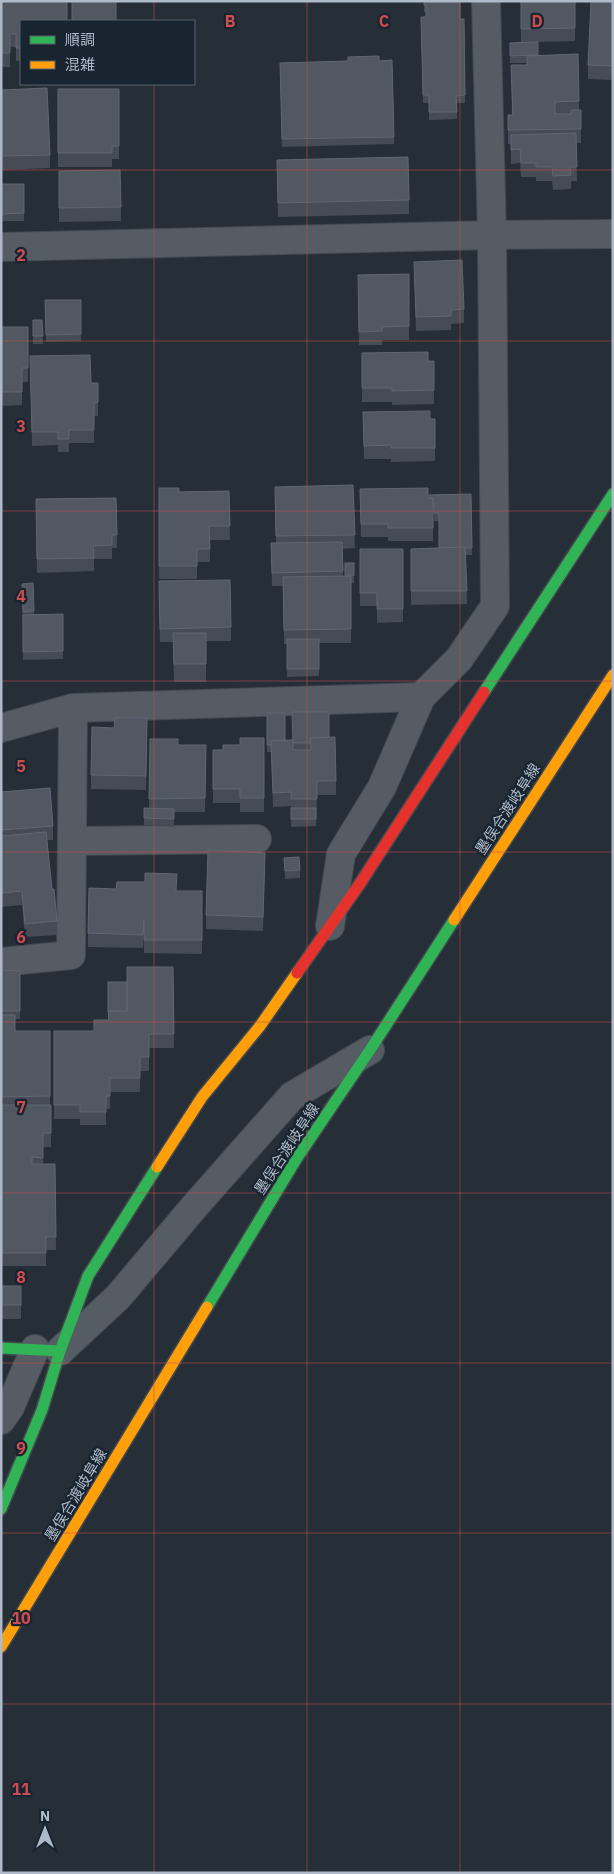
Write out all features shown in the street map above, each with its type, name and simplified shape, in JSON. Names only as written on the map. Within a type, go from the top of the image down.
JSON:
[{"type":"street","points":[[330,926],[341,854],[382,787],[421,697],[459,659],[495,606],[492,235],[486,1]]},
{"type":"street","points":[[1,247],[492,235],[613,234]]},
{"type":"street","points":[[1,1420],[47,1350],[88,1276],[202,1097],[260,1026],[359,885],[613,494]]},
{"type":"street","name":"墨俣合渡岐阜線","points":[[1,1648],[297,1158],[370,1050],[613,675]]},
{"type":"street","points":[[1,728],[73,708],[421,697]]},
{"type":"street","points":[[1,962],[71,955],[73,708]]},
{"type":"street","points":[[72,841],[257,839]]},
{"type":"street","points":[[1,1348],[47,1350],[118,1297],[292,1096],[370,1050]]},
{"type":"street","points":[[1,1509],[42,1410],[47,1350]]},
{"type":"building","points":[[1,1],[67,1],[67,20],[20,20],[20,48],[16,48],[16,34],[10,34],[10,53],[1,53]]},
{"type":"building","points":[[72,1],[116,1],[116,20],[72,20]]},
{"type":"building","points":[[424,1],[460,1],[460,19],[464,19],[465,95],[456,96],[457,112],[429,112],[429,95],[423,95],[421,17],[426,17]]},
{"type":"building","points":[[521,1],[575,1],[575,28],[521,29]]},
{"type":"building","points":[[591,1],[613,1],[613,66],[588,65]]},
{"type":"building","points":[[538,42],[538,55],[510,56],[510,43]]},
{"type":"building","points":[[578,54],[579,101],[555,102],[555,114],[571,114],[571,110],[581,110],[581,129],[508,130],[508,115],[513,115],[511,65],[527,65],[527,56]]},
{"type":"building","points":[[379,56],[379,61],[392,60],[394,137],[282,139],[280,63],[348,61],[348,57]]},
{"type":"building","points":[[47,88],[50,155],[1,156],[1,90]]},
{"type":"building","points":[[58,89],[119,89],[119,146],[112,146],[112,153],[58,153]]},
{"type":"building","points":[[576,133],[577,167],[570,167],[571,175],[553,176],[552,167],[536,167],[536,163],[521,163],[520,149],[511,150],[511,135]]},
{"type":"building","points":[[408,157],[409,200],[278,203],[277,160]]},
{"type":"building","points":[[120,170],[121,207],[59,208],[59,171]]},
{"type":"building","points":[[1,184],[24,184],[24,213],[1,214]]},
{"type":"building","points":[[462,260],[464,309],[451,310],[451,316],[416,317],[414,262]]},
{"type":"building","points":[[409,274],[409,326],[382,327],[382,331],[359,332],[358,275]]},
{"type":"building","points":[[45,300],[81,300],[81,334],[46,335]]},
{"type":"building","points":[[33,320],[42,320],[43,336],[33,336]]},
{"type":"building","points":[[1,327],[28,327],[28,368],[22,368],[22,392],[1,392]]},
{"type":"building","points":[[428,352],[428,361],[434,361],[434,390],[392,391],[392,388],[362,388],[362,353]]},
{"type":"building","points":[[90,355],[91,383],[98,383],[98,402],[94,403],[94,430],[69,430],[69,439],[58,439],[58,432],[32,432],[30,356]]},
{"type":"building","points":[[430,411],[430,419],[435,419],[435,448],[391,448],[391,445],[364,446],[363,412]]},
{"type":"building","points":[[353,485],[355,535],[276,536],[275,487]]},
{"type":"building","points":[[159,488],[179,488],[179,492],[229,491],[230,526],[209,526],[210,549],[197,549],[197,566],[159,566]]},
{"type":"building","points":[[428,488],[428,498],[433,498],[433,528],[388,528],[388,524],[361,524],[360,489]]},
{"type":"building","points":[[471,494],[472,548],[439,548],[439,513],[434,513],[433,498],[429,498],[429,495]]},
{"type":"building","points":[[116,498],[117,535],[112,535],[112,545],[93,546],[94,558],[37,559],[36,499]]},
{"type":"building","points":[[342,542],[343,571],[272,573],[271,543]]},
{"type":"building","points":[[465,547],[467,591],[411,591],[411,549]]},
{"type":"building","points":[[360,549],[403,549],[403,609],[377,609],[377,593],[360,593]]},
{"type":"building","points":[[345,563],[354,563],[354,575],[345,575]]},
{"type":"building","points":[[351,576],[351,629],[284,630],[283,577]]},
{"type":"building","points":[[230,580],[231,627],[160,629],[159,581]]},
{"type":"building","points":[[33,583],[34,611],[23,612],[22,584]]},
{"type":"building","points":[[63,614],[63,651],[23,652],[23,615]]},
{"type":"building","points":[[173,633],[206,633],[206,664],[174,664]]},
{"type":"building","points":[[287,639],[319,639],[319,669],[287,669]]},
{"type":"building","points":[[292,712],[329,712],[329,737],[310,738],[310,743],[293,743]]},
{"type":"building","points":[[267,713],[285,713],[285,740],[271,741],[271,745],[267,745]]},
{"type":"building","points":[[115,718],[147,718],[146,776],[91,775],[92,727],[114,728]]},
{"type":"building","points":[[335,737],[336,781],[317,781],[317,799],[291,799],[291,792],[273,793],[271,741],[293,740],[293,750],[311,750],[310,738]]},
{"type":"building","points":[[240,738],[264,738],[264,798],[240,798],[240,789],[213,789],[213,750],[223,750],[223,745],[240,745]]},
{"type":"building","points":[[150,739],[178,739],[178,745],[206,745],[205,798],[149,799]]},
{"type":"building","points":[[50,788],[53,826],[1,830],[1,792]]},
{"type":"building","points":[[144,808],[174,809],[174,819],[144,818]]},
{"type":"building","points":[[291,808],[316,808],[316,819],[291,819]]},
{"type":"building","points":[[46,832],[57,921],[25,924],[22,891],[1,893],[1,836]]},
{"type":"building","points":[[208,850],[265,853],[263,917],[206,915]]},
{"type":"building","points":[[299,857],[300,870],[285,871],[284,858]]},
{"type":"building","points":[[145,873],[177,874],[176,891],[202,891],[202,940],[144,940],[144,919],[143,935],[88,933],[89,888],[116,889],[117,882],[145,882]]},
{"type":"building","points":[[127,967],[173,967],[174,1034],[149,1034],[149,1057],[140,1057],[140,1078],[110,1078],[110,1096],[106,1096],[106,1112],[80,1112],[80,1105],[54,1105],[54,1031],[94,1031],[94,1020],[109,1020],[108,1011],[127,1011]]},
{"type":"building","points":[[1,970],[20,971],[20,1011],[1,1011]]},
{"type":"building","points":[[108,982],[127,982],[127,1011],[108,1011]]},
{"type":"building","points":[[1,1015],[15,1015],[15,1031],[50,1031],[50,1096],[1,1097]]},
{"type":"building","points":[[1,1105],[51,1105],[51,1133],[43,1133],[43,1158],[32,1157],[32,1164],[55,1164],[56,1237],[46,1237],[46,1253],[1,1253]]},
{"type":"building","points":[[1,1286],[21,1286],[21,1305],[1,1305]]},
{"type":"traffic: fast","points":[[484,692],[613,494]]},
{"type":"traffic: fast","points":[[207,1307],[297,1158],[454,920]]},
{"type":"traffic: fast","points":[[1,1509],[42,1410],[60,1351],[88,1276],[157,1167]]},
{"type":"traffic: fast","points":[[1,1348],[60,1351]]},
{"type":"traffic: slow","points":[[454,920],[613,675]]},
{"type":"traffic: slow","points":[[157,1167],[202,1097],[260,1026],[297,973]]},
{"type":"traffic: slow","points":[[1,1647],[207,1307]]},
{"type":"traffic: jam","points":[[297,973],[359,885],[484,692]]}]
